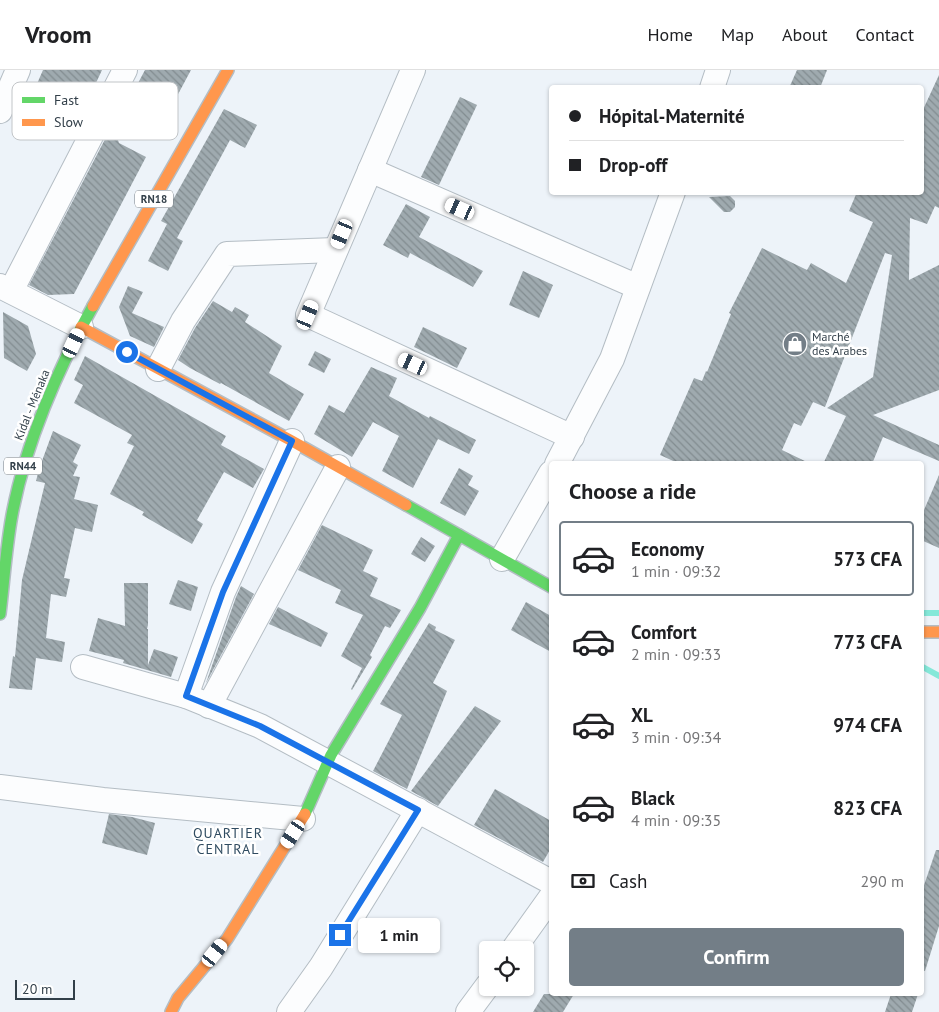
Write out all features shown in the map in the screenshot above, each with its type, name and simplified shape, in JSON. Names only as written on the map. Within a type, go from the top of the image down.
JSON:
[{"type":"main road","name":"RN18","points":[[81,327],[228,70]]},
{"type":"main road","points":[[81,327],[292,441],[549,586]]},
{"type":"main road","name":"Kidal - Ménaka","points":[[0,614],[3,557],[24,464],[52,390],[81,327]]},
{"type":"main road","points":[[171,1012],[178,998],[227,938],[303,819],[328,762],[420,608],[459,535]]},
{"type":"main road","points":[[924,632],[939,632]]},
{"type":"street","points":[[13,82],[18,70]]},
{"type":"street","points":[[118,82],[125,70]]},
{"type":"street","points":[[413,70],[308,315],[572,438]]},
{"type":"street","points":[[713,85],[718,70]]},
{"type":"street","points":[[0,111],[12,84]]},
{"type":"street","points":[[81,327],[6,289],[87,140]]},
{"type":"street","points":[[370,170],[638,288]]},
{"type":"street","points":[[559,461],[612,359],[673,195]]},
{"type":"street","points":[[158,369],[183,321],[227,254],[335,250]]},
{"type":"street","points":[[186,696],[223,592],[292,441]]},
{"type":"street","points":[[210,706],[338,467]]},
{"type":"street","points":[[502,559],[549,477]]},
{"type":"street","points":[[83,667],[186,696],[260,726],[549,881]]},
{"type":"street","points":[[0,787],[103,800],[303,819]]},
{"type":"street","points":[[289,1012],[321,967],[418,810]]},
{"type":"street","points":[[519,941],[549,900]]},
{"type":"street","points":[[468,1012],[480,996]]},
{"type":"building","points":[[43,70],[102,70],[96,82],[38,82]]},
{"type":"building","points":[[145,70],[191,70],[178,94],[178,82],[139,82]]},
{"type":"building","points":[[797,70],[827,70],[821,85],[790,85]]},
{"type":"building","points":[[939,75],[939,208],[935,206],[927,224],[910,218],[909,280],[939,265],[939,390],[873,415],[939,445],[939,461],[883,437],[873,461],[824,461],[846,416],[827,408],[873,377],[892,255],[885,253],[825,407],[813,402],[801,426],[794,423],[782,450],[805,461],[673,461],[660,455],[694,378],[702,381],[707,372],[731,314],[729,313],[762,248],[807,270],[811,263],[846,283],[873,222],[849,211],[856,195],[924,195],[924,108]]},
{"type":"building","points":[[460,97],[477,105],[439,185],[421,177]]},
{"type":"building","points":[[224,109],[257,125],[245,148],[230,140],[177,238],[183,241],[168,271],[148,261],[167,224],[161,221]]},
{"type":"building","points":[[105,140],[118,140],[119,143],[146,157],[74,294],[48,295],[29,285]]},
{"type":"building","points":[[730,196],[735,201],[735,207],[730,212],[724,212],[709,197]]},
{"type":"building","points":[[406,204],[430,217],[419,237],[483,271],[473,287],[410,253],[408,258],[383,245]]},
{"type":"building","points":[[523,271],[553,285],[539,318],[509,305]]},
{"type":"building","points":[[128,286],[143,292],[132,313],[164,327],[154,347],[130,336],[119,307]]},
{"type":"building","points":[[213,301],[232,312],[235,307],[249,315],[245,322],[282,346],[269,373],[304,394],[289,421],[178,360],[195,328]]},
{"type":"building","points":[[3,312],[28,326],[36,354],[27,371],[4,358]]},
{"type":"building","points":[[423,327],[467,348],[457,368],[414,347]]},
{"type":"building","points":[[315,351],[331,359],[324,373],[308,365]]},
{"type":"building","points":[[85,356],[226,436],[221,445],[264,469],[253,488],[224,472],[197,520],[203,524],[192,544],[142,515],[144,512],[110,494],[134,446],[127,443],[132,435],[74,403],[83,385],[74,380]]},
{"type":"building","points":[[371,367],[397,378],[389,396],[429,418],[430,416],[476,440],[469,454],[438,439],[413,488],[382,471],[399,436],[373,422],[352,457],[314,434],[329,405],[344,413]]},
{"type":"building","points":[[53,431],[81,445],[73,462],[78,465],[73,476],[80,477],[74,499],[98,505],[92,532],[75,528],[64,578],[70,579],[66,597],[51,594],[46,638],[65,642],[62,662],[36,658],[32,690],[9,688],[13,656],[15,657],[22,580],[45,483],[36,481]]},
{"type":"building","points":[[459,468],[473,476],[468,485],[479,491],[465,516],[440,503]]},
{"type":"building","points":[[939,475],[939,548],[924,541],[924,510]]},
{"type":"building","points":[[322,525],[373,550],[363,571],[378,578],[370,596],[401,610],[390,628],[385,626],[370,655],[372,657],[352,690],[362,668],[341,656],[363,615],[335,603],[341,590],[298,570]]},
{"type":"building","points":[[421,537],[435,546],[425,562],[411,554]]},
{"type":"building","points":[[178,580],[198,587],[191,611],[169,604]]},
{"type":"building","points":[[124,583],[148,583],[148,665],[154,649],[178,657],[171,677],[123,663],[124,660],[89,651],[98,618],[125,626]]},
{"type":"building","points":[[241,586],[254,594],[206,683],[236,597]]},
{"type":"building","points":[[526,602],[549,615],[549,651],[511,630]]},
{"type":"building","points":[[278,607],[328,633],[321,647],[269,624]]},
{"type":"building","points":[[429,623],[436,627],[435,630],[455,640],[433,683],[447,691],[407,789],[373,771],[402,715],[380,704]]},
{"type":"building","points":[[475,706],[501,721],[438,806],[411,791]]},
{"type":"building","points":[[495,789],[549,820],[549,852],[543,862],[474,825]]},
{"type":"building","points":[[109,814],[155,823],[147,855],[102,843]]},
{"type":"building","points":[[936,850],[939,850],[939,926],[925,971],[924,971],[924,885]]},
{"type":"building","points":[[544,994],[549,994],[549,996],[573,996],[563,1012],[533,1012]]},
{"type":"building","points":[[890,996],[917,996],[912,1012],[885,1012]]},
{"type":"waterway","points":[[924,613],[939,613]]},
{"type":"waterway","points":[[924,668],[939,676]]},
{"type":"traffic: fast","points":[[0,614],[10,527],[25,462],[55,381],[93,306]]},
{"type":"traffic: fast","points":[[406,505],[549,586]]},
{"type":"traffic: fast","points":[[305,814],[331,755],[420,608],[459,535]]},
{"type":"traffic: slow","points":[[93,306],[228,70]]},
{"type":"traffic: slow","points":[[81,327],[406,505]]},
{"type":"traffic: slow","points":[[924,632],[939,632]]},
{"type":"traffic: slow","points":[[171,1012],[178,998],[227,939],[305,814]]},
{"type":"place","name":"Marché des Arabes","points":[[795,344]]},
{"type":"district","name":"QUARTIER CENTRAL","points":[[228,842]]},
{"type":"route","points":[[127,352],[292,441],[223,592],[186,696],[260,726],[418,810],[340,935]]}]
